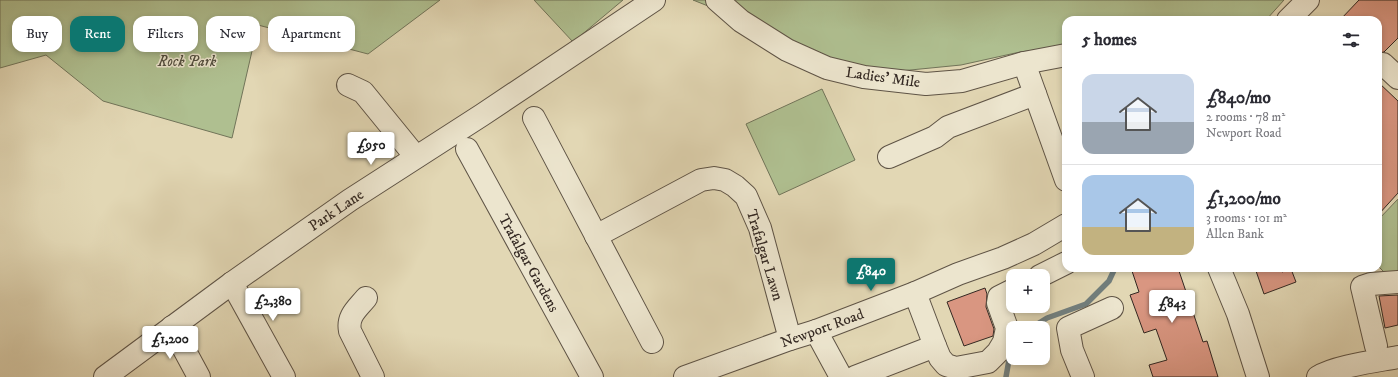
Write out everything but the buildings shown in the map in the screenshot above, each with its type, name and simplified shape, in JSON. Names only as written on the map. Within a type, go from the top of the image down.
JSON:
[{"type":"street","name":"Park Lane","points":[[105,377],[232,283],[350,200],[654,0]]},
{"type":"street","name":"Ladies' Mile","points":[[717,0],[741,21],[787,50],[827,68],[864,76],[926,84],[962,81],[1024,63],[1062,56]]},
{"type":"street","points":[[1292,16],[1308,0]]},
{"type":"street","points":[[1024,63],[1062,169]]},
{"type":"street","points":[[348,85],[363,92],[416,157]]},
{"type":"street","points":[[889,157],[935,136],[948,127],[1035,94]]},
{"type":"street","points":[[534,118],[652,342]]},
{"type":"street","name":"Trafalgar Gardens","points":[[467,149],[592,377]]},
{"type":"street","name":"Trafalgar Lawn","points":[[596,236],[701,180],[714,178],[730,183],[746,196],[760,228],[790,339]]},
{"type":"street","name":"Newport Road","points":[[685,377],[816,331],[915,293],[958,274],[1003,258],[1034,244],[1062,227]]},
{"type":"street","points":[[1050,271],[1062,265]]},
{"type":"street","points":[[1221,272],[1238,314],[1258,377]]},
{"type":"street","points":[[1376,346],[1362,287],[1371,284],[1398,282]]},
{"type":"street","points":[[232,283],[284,377]]},
{"type":"street","points":[[915,293],[940,358],[946,365],[956,368],[988,362],[998,352],[1004,342],[1007,328],[998,303],[999,297],[1006,294]]},
{"type":"street","points":[[366,298],[353,313],[348,323],[350,331],[373,377]]},
{"type":"street","points":[[1083,377],[1072,350],[1068,328],[1112,308]]},
{"type":"street","points":[[172,327],[199,377]]},
{"type":"street","points":[[816,331],[841,377]]},
{"type":"street","points":[[855,377],[935,346]]},
{"type":"street","points":[[1318,377],[1325,372],[1398,357]]},
{"type":"green space","name":"Rock Park","points":[[0,0],[440,0],[368,54],[355,51],[355,16],[268,16],[268,28],[260,26],[260,16],[206,16],[206,52],[252,52],[232,138],[103,101],[46,55],[0,68]]},
{"type":"green space","points":[[534,0],[623,0],[573,42]]},
{"type":"green space","points":[[693,0],[1284,0],[1270,16],[1062,16],[1062,47],[1020,52],[961,65],[880,73],[802,49],[743,20]]},
{"type":"green space","points":[[822,89],[855,160],[779,195],[746,124]]},
{"type":"green space","points":[[1398,199],[1398,274],[1387,275],[1382,270],[1382,216]]},
{"type":"waterway","points":[[1042,321],[1086,304],[1109,281],[1113,272]]},
{"type":"waterway","points":[[1006,377],[1008,365]]}]
